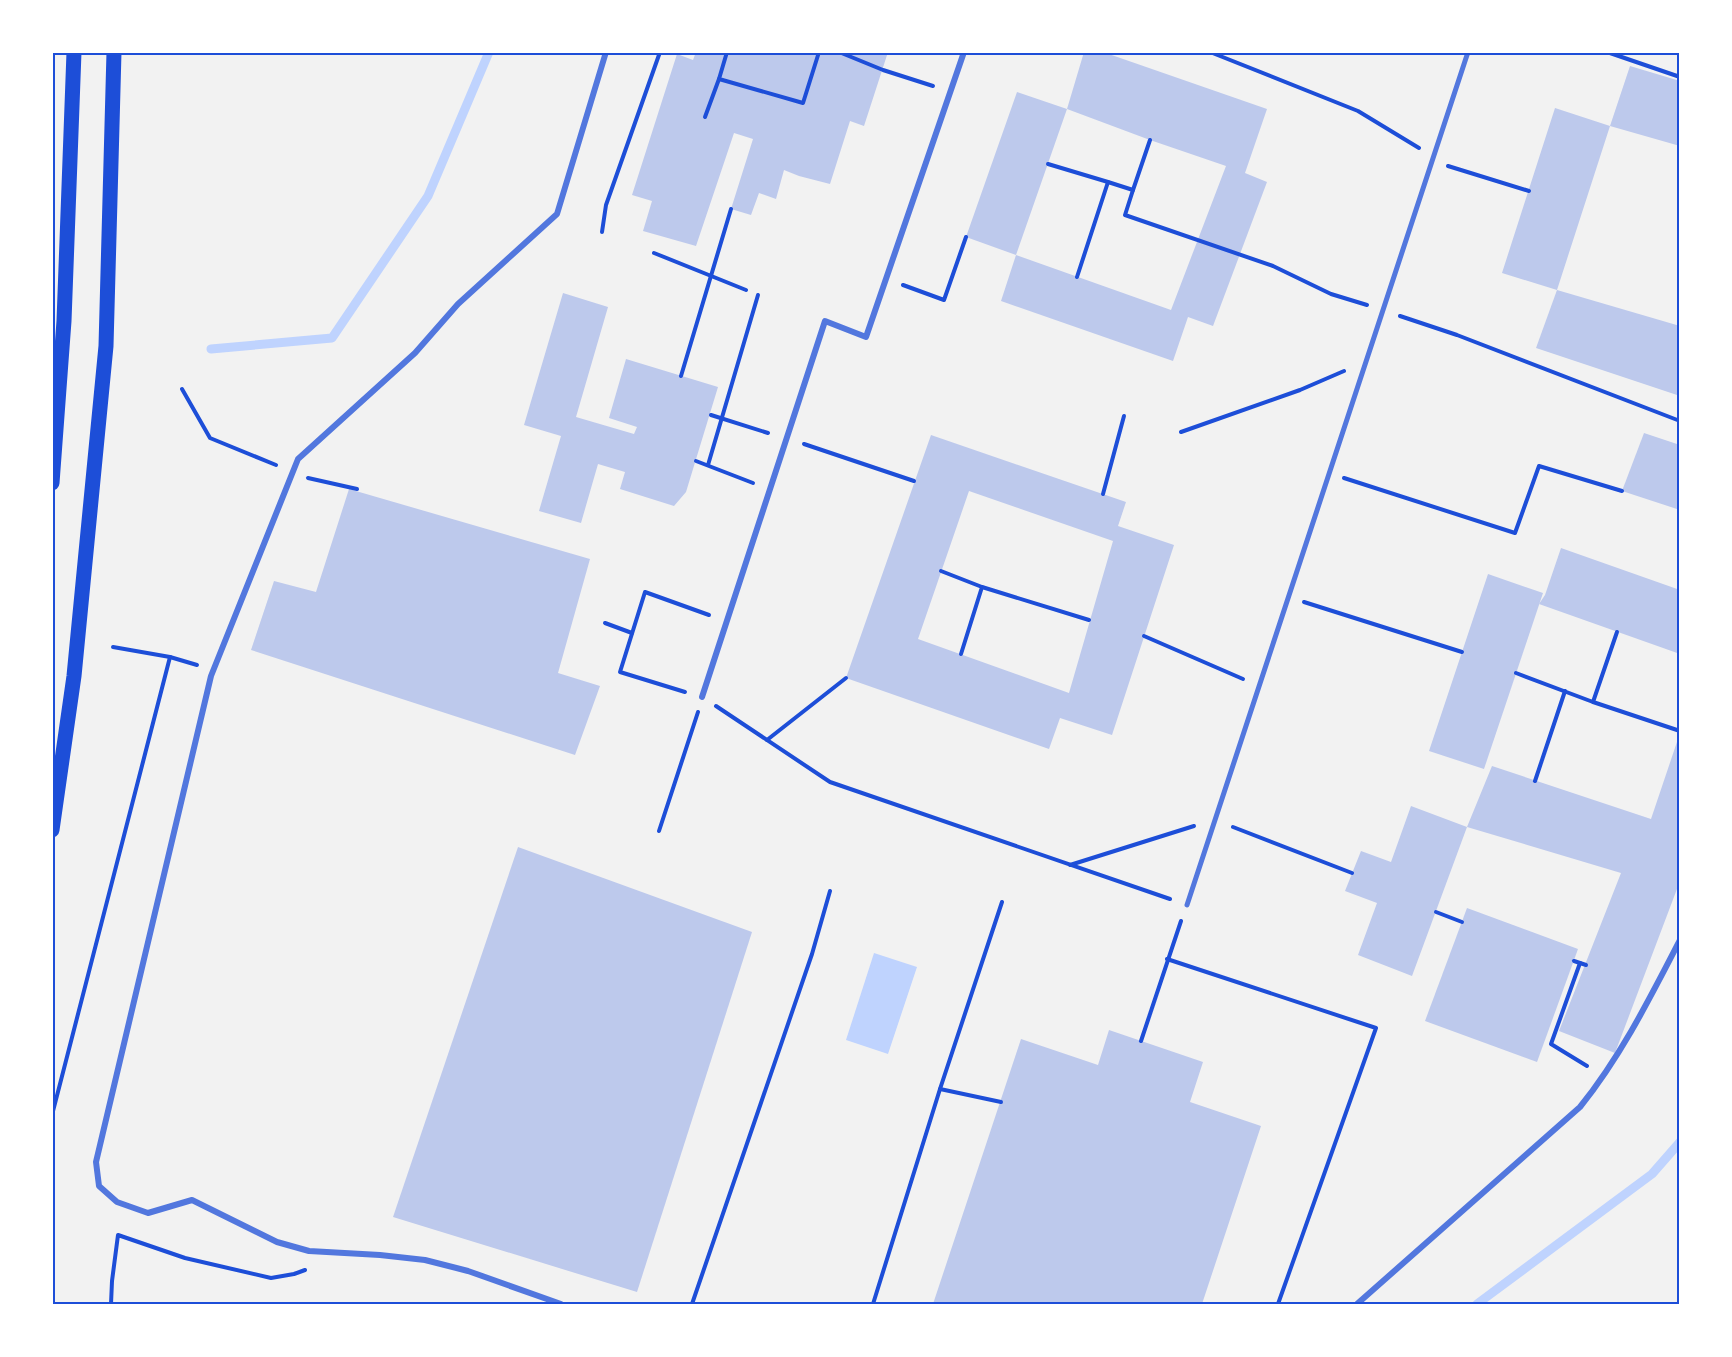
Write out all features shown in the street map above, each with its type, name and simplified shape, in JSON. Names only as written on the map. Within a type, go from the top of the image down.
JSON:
[{"type":"main road","points":[[52,483],[64,321],[74,52]]},
{"type":"main road","points":[[52,830],[74,676],[106,346],[114,52]]},
{"type":"street","points":[[561,1305],[468,1271],[425,1260],[309,1251],[277,1242],[192,1200],[148,1213],[117,1202],[99,1186],[96,1162],[211,676],[298,459],[415,353],[458,304],[557,214],[606,52]]},
{"type":"street","points":[[702,697],[825,321],[866,337],[964,52]]},
{"type":"street","points":[[1187,905],[1467,52]]},
{"type":"street","points":[[1357,1305],[1580,1107],[1604,1077],[1640,1017],[1680,940]]},
{"type":"path","points":[[602,232],[606,205],[660,52]]},
{"type":"path","points":[[705,117],[727,52]]},
{"type":"path","points":[[719,79],[803,103],[819,52]]},
{"type":"path","points":[[839,52],[882,70],[950,92]]},
{"type":"path","points":[[1210,52],[1358,111],[1432,158],[1454,168],[1529,191]]},
{"type":"path","points":[[1607,52],[1680,77]]},
{"type":"path","points":[[1150,141],[1125,215],[1273,266],[1331,294],[1457,335],[1680,421]]},
{"type":"path","points":[[1048,164],[1133,190]]},
{"type":"path","points":[[1077,277],[1107,182]]},
{"type":"path","points":[[681,376],[731,209]]},
{"type":"path","points":[[885,279],[944,300],[966,237]]},
{"type":"path","points":[[654,253],[746,290]]},
{"type":"path","points":[[708,465],[758,296]]},
{"type":"path","points":[[1181,432],[1342,373],[1368,356]]},
{"type":"path","points":[[182,388],[210,438],[276,465]]},
{"type":"path","points":[[711,415],[914,481]]},
{"type":"path","points":[[1103,494],[1124,416]]},
{"type":"path","points":[[696,461],[770,490]]},
{"type":"path","points":[[1329,474],[1515,533],[1539,465],[1622,491]]},
{"type":"path","points":[[298,474],[357,489]]},
{"type":"path","points":[[941,571],[982,588],[1089,620]]},
{"type":"path","points":[[962,654],[982,588]]},
{"type":"path","points":[[727,621],[645,592],[620,672],[702,697],[830,782],[1187,905],[1140,1041]]},
{"type":"path","points":[[1289,597],[1462,652]]},
{"type":"path","points":[[605,623],[632,633]]},
{"type":"path","points":[[1593,702],[1617,632]]},
{"type":"path","points":[[1144,636],[1259,687]]},
{"type":"path","points":[[113,647],[170,657],[204,668]]},
{"type":"path","points":[[52,1115],[170,657]]},
{"type":"path","points":[[1516,673],[1680,731]]},
{"type":"path","points":[[767,740],[846,678]]},
{"type":"path","points":[[1535,781],[1565,692]]},
{"type":"path","points":[[659,831],[702,697]]},
{"type":"path","points":[[1070,865],[1215,820],[1352,873]]},
{"type":"path","points":[[692,1305],[812,954],[830,891]]},
{"type":"path","points":[[873,1305],[940,1089],[1002,902]]},
{"type":"path","points":[[1436,912],[1462,922]]},
{"type":"path","points":[[1167,959],[1376,1028],[1278,1305]]},
{"type":"path","points":[[1586,965],[1577,962],[1551,1044],[1604,1077]]},
{"type":"path","points":[[940,1089],[1001,1102]]},
{"type":"path","points":[[111,1305],[118,1235],[184,1258],[271,1278],[294,1274],[312,1267]]},
{"type":"water","points":[[874,953],[917,967],[888,1054],[846,1040]]},
{"type":"building","points":[[696,52],[888,52],[864,126],[850,121],[830,184],[784,170],[776,199],[759,193],[751,215],[731,209],[753,139],[734,133],[696,246],[643,231],[652,201],[632,195],[677,54],[693,60]]},
{"type":"building","points":[[1084,52],[1103,52],[1267,109],[1245,173],[1267,182],[1213,326],[1188,317],[1173,361],[1001,301],[1016,255],[1171,310],[1226,166],[1067,109]]},
{"type":"building","points":[[1630,66],[1680,81],[1680,146],[1610,126]]},
{"type":"building","points":[[1017,92],[1067,109],[1016,255],[966,237]]},
{"type":"building","points":[[1555,108],[1610,126],[1557,290],[1502,273]]},
{"type":"building","points":[[1557,290],[1680,326],[1680,396],[1536,348]]},
{"type":"building","points":[[563,293],[608,307],[576,417],[634,434],[637,427],[609,418],[626,359],[718,387],[686,492],[674,506],[620,489],[625,472],[598,464],[581,523],[539,511],[561,436],[524,425]]},
{"type":"building","points":[[1644,433],[1680,445],[1680,510],[1622,491]]},
{"type":"building","points":[[931,435],[1126,502],[1118,526],[1174,545],[1112,735],[1060,718],[1049,749],[846,678]],"holes":[[[969,491],[1113,541],[1069,693],[918,639]]]},
{"type":"building","points":[[349,489],[590,559],[558,673],[600,686],[575,755],[251,650],[274,581],[316,592]]},
{"type":"building","points":[[1561,548],[1680,590],[1680,654],[1539,604],[1545,595]]},
{"type":"building","points":[[1488,574],[1543,593],[1484,769],[1429,751]]},
{"type":"building","points":[[1680,733],[1680,881],[1615,1053],[1559,1031],[1621,873],[1467,827],[1492,766],[1651,819]]},
{"type":"building","points":[[1411,806],[1467,827],[1412,976],[1358,955],[1377,903],[1345,891],[1361,851],[1391,862]]},
{"type":"building","points":[[518,847],[752,932],[637,1292],[393,1217]]},
{"type":"building","points":[[1467,908],[1578,949],[1537,1062],[1425,1021]]},
{"type":"building","points":[[1109,1030],[1203,1062],[1190,1102],[1261,1126],[1202,1304],[933,1304],[1021,1039],[1098,1065]]},
{"type":"waterway","points":[[211,349],[332,338],[428,196],[489,52]]},
{"type":"waterway","points":[[1477,1304],[1652,1174],[1680,1142]]}]
